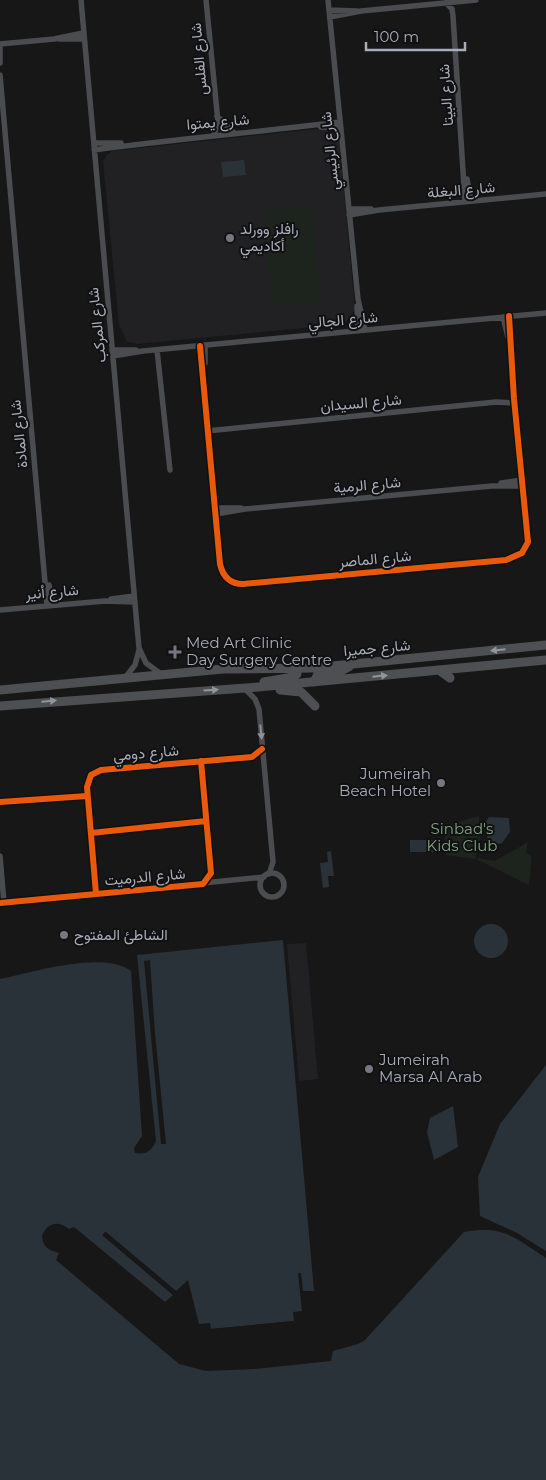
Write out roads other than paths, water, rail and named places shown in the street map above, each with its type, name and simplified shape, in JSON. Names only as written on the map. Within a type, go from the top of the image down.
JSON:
[{"type":"main road","name":"شارع جميرا","points":[[0,690],[223,669],[297,669],[353,665],[546,644]]},
{"type":"main road","name":"شارع جميرا","points":[[0,706],[258,687],[546,660]]},
{"type":"main road","points":[[314,682],[318,674],[341,671],[353,665]]},
{"type":"main road","points":[[258,687],[269,680],[293,677],[297,674],[297,669]]},
{"type":"main road","points":[[439,670],[450,678]]},
{"type":"main road","points":[[258,687],[267,690],[298,691],[305,694],[315,706]]},
{"type":"street","name":"شارع المركب","points":[[81,0],[139,648],[135,665],[125,678]]},
{"type":"street","name":"شارع الفلس","points":[[206,0],[217,116],[214,134]]},
{"type":"street","name":"شارع الرئيسي","points":[[328,0],[361,330]]},
{"type":"street","points":[[330,14],[476,0]]},
{"type":"street","points":[[453,16],[456,9],[464,1]]},
{"type":"street","name":"شارع البيتا","points":[[446,3],[451,7],[453,16],[464,172],[468,201]]},
{"type":"street","points":[[0,64],[0,44],[83,36]]},
{"type":"street","name":"شارع المادة","points":[[0,75],[28,410],[50,605]]},
{"type":"street","name":"شارع الفلس","points":[[217,116],[234,133]]},
{"type":"street","name":"شارع يمتوا","points":[[94,147],[214,134],[340,125]]},
{"type":"street","name":"شارع البغلة","points":[[349,212],[546,194]]},
{"type":"street","name":"شارع الجالي","points":[[112,353],[546,313]]},
{"type":"street","name":"شارع الماصر","points":[[202,346],[207,429],[222,572],[229,581],[243,584],[512,558],[524,551],[528,542],[510,341],[506,316]]},
{"type":"street","points":[[157,350],[170,470]]},
{"type":"street","name":"شارع السيدان","points":[[207,429],[514,401]]},
{"type":"street","name":"شارع الرمية","points":[[216,511],[522,483]]},
{"type":"street","name":"شارع أنير","points":[[0,610],[135,599]]},
{"type":"street","points":[[139,648],[146,663],[162,674]]},
{"type":"street","points":[[244,688],[258,705],[273,862],[261,887]]},
{"type":"street","points":[[262,749],[252,757],[264,763]]},
{"type":"street","name":"شارع دومي","points":[[96,894],[88,780],[97,771],[252,757]]},
{"type":"street","points":[[201,761],[211,873],[203,884]]},
{"type":"street","points":[[0,802],[88,796]]},
{"type":"street","points":[[91,833],[206,821]]},
{"type":"street","points":[[0,856],[2,903]]},
{"type":"street","points":[[211,873],[221,881]]},
{"type":"street","name":"شارع الدرميت","points":[[2,903],[203,884],[276,874],[282,879],[284,885],[282,892],[271,897],[265,894],[261,887],[248,882],[210,886],[203,884]]},
{"type":"place","name":"رافلز وورلد أكاديمي","points":[[230,238]]},
{"type":"place","name":"Med Art Clinic Day Surgery Centre","points":[[175,652]]},
{"type":"place","name":"Jumeirah Beach Hotel","points":[[441,783]]},
{"type":"place","name":"الشاطئ المفتوح","points":[[64,935]]},
{"type":"place","name":"Jumeirah Marsa Al Arab","points":[[369,1069]]},
{"type":"park label","name":"Sinbad's Kids Club","points":[[462,838]]}]
